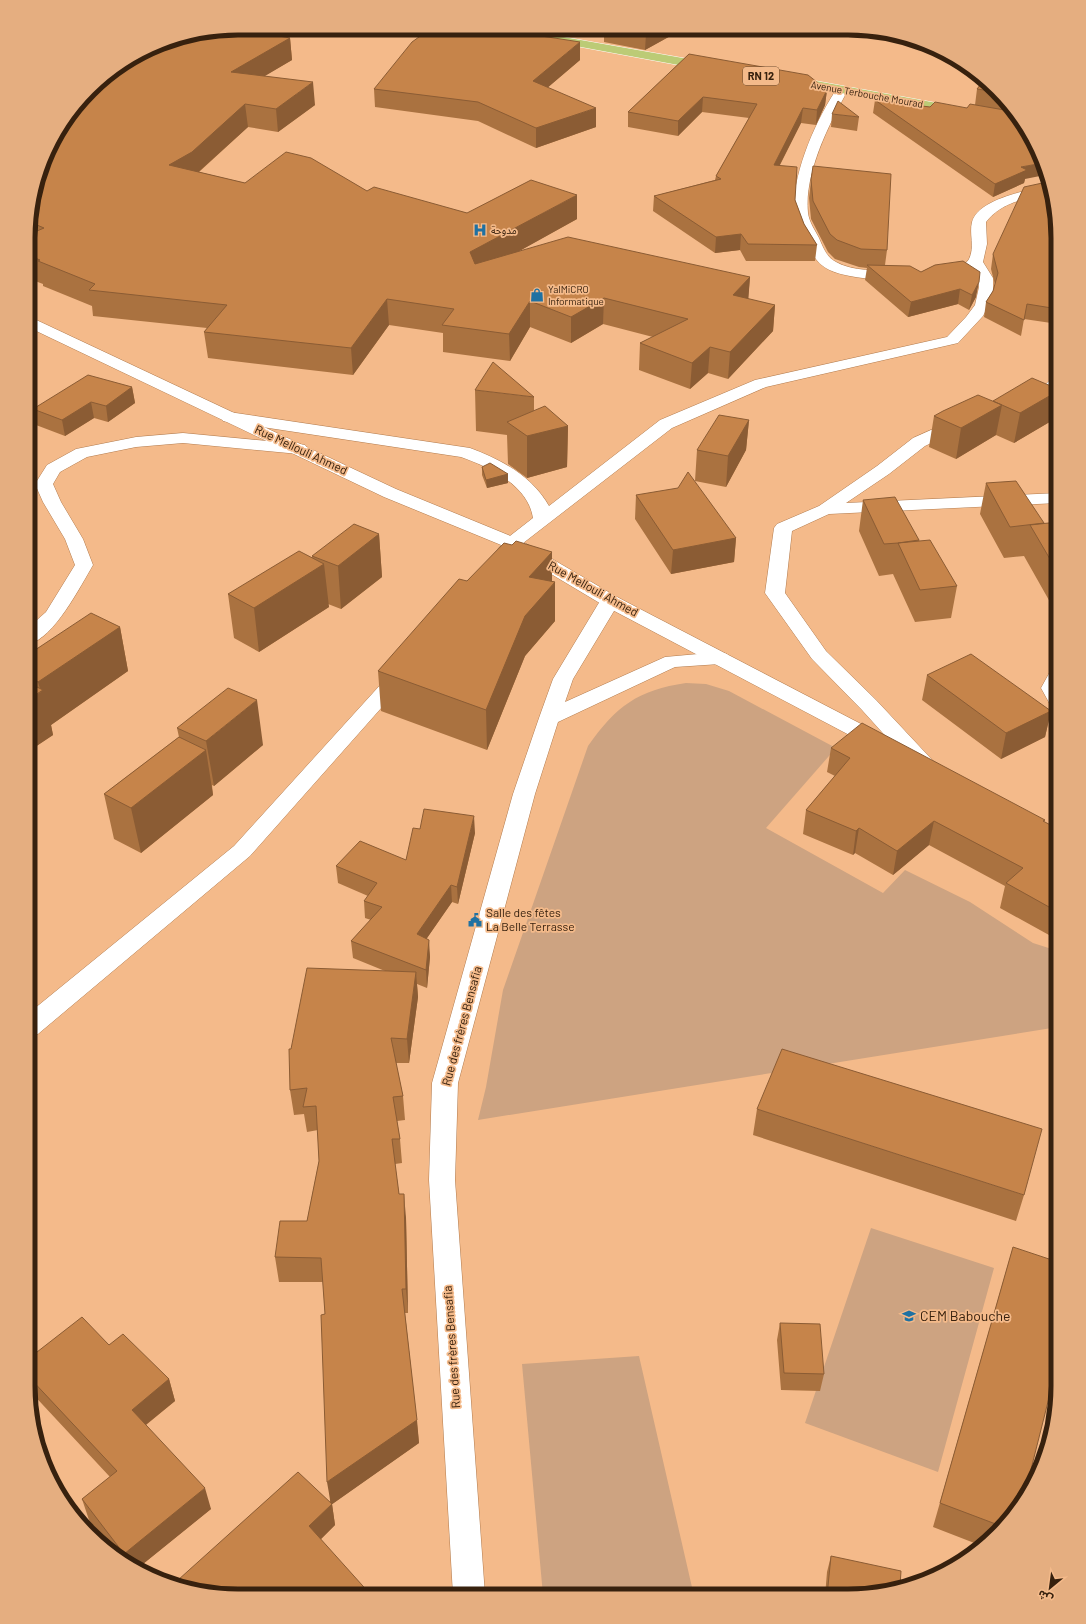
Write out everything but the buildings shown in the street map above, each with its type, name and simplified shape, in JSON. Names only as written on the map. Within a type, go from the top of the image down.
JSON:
[{"type":"main road","name":"RN 12","points":[[534,35],[726,69]]},
{"type":"main road","name":"Avenue Terbouche Mourad","points":[[780,79],[1014,121]]},
{"type":"street","points":[[842,90],[831,109],[807,166],[802,189],[801,214],[821,258],[830,265],[845,270],[880,274],[911,274]]},
{"type":"street","points":[[954,272],[967,270],[976,262],[980,244],[979,222],[989,209],[1028,194],[1045,191]]},
{"type":"street","points":[[487,573],[512,543],[666,424],[718,400],[761,383],[952,340],[973,320],[983,303],[986,289],[986,278],[976,262]]},
{"type":"street","name":"Rue Mellouli Ahmed","points":[[35,324],[390,493],[512,543],[610,601],[934,771],[819,655],[776,593],[783,528],[826,508]]},
{"type":"street","points":[[1006,403],[1051,387]]},
{"type":"street","points":[[826,508],[883,470],[919,442],[972,416]]},
{"type":"street","points":[[229,417],[448,449],[479,457],[508,474],[531,492],[537,499],[543,512],[542,519],[540,521]]},
{"type":"street","points":[[35,632],[53,615],[84,565],[74,539],[52,502],[44,484],[53,469],[82,453],[101,448],[150,441],[190,438],[299,450]]},
{"type":"street","points":[[826,508],[1051,498]]},
{"type":"street","name":"Rue des frères Bensafia","points":[[468,1589],[442,1180],[445,1083],[524,794],[549,718],[563,679],[610,601]]},
{"type":"street","points":[[549,718],[652,668],[672,661],[720,658]]},
{"type":"street","points":[[35,1022],[242,851],[412,661]]},
{"type":"shaded area","points":[[686,683],[706,684],[729,691],[836,748],[766,828],[883,893],[905,870],[970,902],[1033,943],[1051,949],[1051,1028],[478,1120],[486,1087],[503,990],[588,746],[608,720],[619,710],[641,695],[669,686]]},
{"type":"shaded area","points":[[871,1228],[994,1268],[938,1472],[805,1423]]},
{"type":"shaded area","points":[[639,1356],[692,1589],[542,1589],[522,1364]]},
{"type":"place","name":"مدوحة","points":[[480,230]]},
{"type":"place","name":"YalMiCRO Informatique","points":[[537,295]]},
{"type":"place","name":"Salle des fêtes La Belle Terrasse","points":[[475,920]]},
{"type":"place","name":"CEM Babouche","points":[[909,1316]]}]
